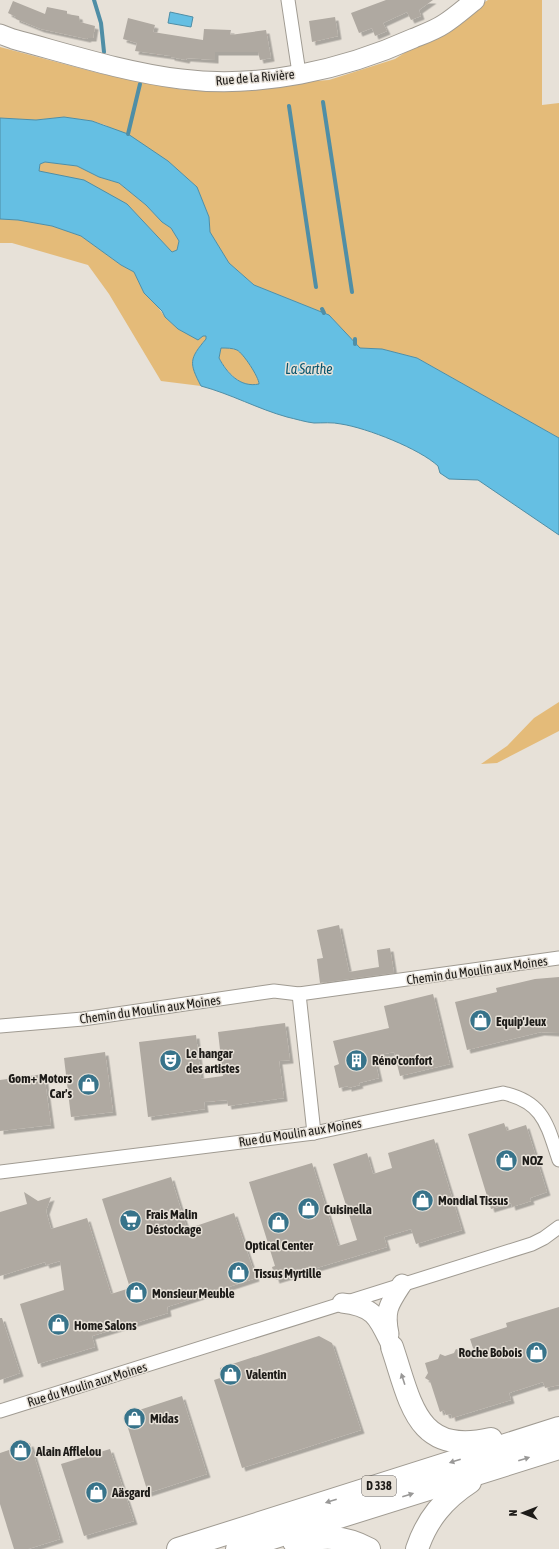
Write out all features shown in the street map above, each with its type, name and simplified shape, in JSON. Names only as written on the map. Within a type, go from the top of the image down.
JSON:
[{"type":"highway","points":[[392,1347],[413,1410],[429,1430],[447,1440],[462,1443],[478,1442],[559,1417]]},
{"type":"highway","name":"D 338","points":[[188,1546],[559,1428]]},
{"type":"highway","name":"D 338","points":[[237,1549],[559,1448]]},
{"type":"highway","points":[[417,1549],[430,1518],[443,1502],[457,1490],[488,1470]]},
{"type":"highway","points":[[266,1549],[315,1538],[348,1539],[370,1549]]},
{"type":"highway","points":[[174,1549],[188,1546]]},
{"type":"street","points":[[288,0],[299,73]]},
{"type":"street","name":"Rue de la Rivière","points":[[0,34],[13,40],[100,63],[180,79],[234,81],[323,69],[380,54],[444,24],[475,0]]},
{"type":"street","name":"Chemin du Moulin aux Moines","points":[[0,1026],[83,1019],[274,991],[299,994],[559,958]]},
{"type":"street","points":[[299,994],[314,1133]]},
{"type":"street","name":"Rue du Moulin aux Moines","points":[[0,1172],[314,1133],[503,1093],[517,1096],[528,1102],[541,1113],[550,1132],[559,1160]]},
{"type":"street","name":"Rue du Moulin aux Moines","points":[[0,1411],[532,1244],[544,1238],[559,1227]]},
{"type":"street","points":[[392,1347],[387,1322],[387,1309],[402,1284]]},
{"type":"street","points":[[342,1303],[360,1306],[373,1314],[380,1321],[392,1347]]},
{"type":"shaded area","points":[[488,0],[542,0],[542,105],[559,103],[559,438],[417,358],[382,349],[360,348],[329,315],[254,285],[229,263],[210,232],[209,217],[197,187],[168,161],[105,125],[92,121],[64,117],[36,120],[0,118],[0,47],[98,73],[183,90],[329,80],[395,59]]},
{"type":"shaded area","points":[[45,162],[77,166],[99,177],[119,183],[146,205],[162,222],[171,228],[179,241],[177,250],[172,252],[127,204],[39,171],[40,164]]},
{"type":"shaded area","points":[[0,219],[18,220],[52,226],[81,236],[121,265],[134,272],[144,293],[152,299],[165,317],[178,329],[187,333],[206,336],[206,339],[196,352],[193,361],[194,372],[201,386],[161,381],[109,294],[88,265],[12,243],[0,243]]},
{"type":"shaded area","points":[[221,348],[233,349],[240,352],[254,371],[259,384],[246,384],[235,378],[226,369],[219,358]]},
{"type":"shaded area","points":[[559,702],[559,731],[497,763],[481,764],[507,746],[534,718]]},
{"type":"water","points":[[170,12],[193,17],[191,27],[168,23]]},
{"type":"water","name":"La Sarthe","points":[[64,117],[92,121],[128,134],[168,161],[197,187],[209,217],[210,232],[229,263],[254,285],[329,315],[360,348],[382,349],[417,358],[559,438],[559,535],[478,480],[449,479],[440,473],[438,466],[430,459],[392,440],[352,426],[334,423],[311,423],[287,417],[201,386],[194,372],[193,361],[196,352],[206,339],[206,336],[203,336],[198,340],[178,329],[165,317],[162,311],[144,293],[134,272],[121,265],[81,236],[52,226],[18,220],[0,219],[0,118],[36,120]],"holes":[[[45,162],[77,166],[99,177],[119,183],[146,205],[162,222],[171,228],[179,241],[177,250],[172,252],[127,204],[84,180],[39,171],[40,164]],[[221,348],[234,349],[240,352],[254,371],[259,384],[246,384],[230,374],[219,358]]]},
{"type":"building","points":[[386,0],[433,0],[419,10],[421,16],[411,20],[407,12],[383,23],[387,31],[375,36],[372,28],[359,33],[351,13]]},
{"type":"building","points":[[13,1],[45,14],[47,7],[67,11],[67,14],[79,16],[80,22],[95,26],[93,38],[87,39],[41,29],[16,19],[16,17],[8,13]]},
{"type":"building","points":[[335,17],[338,36],[312,42],[309,21]]},
{"type":"building","points":[[128,18],[155,25],[153,32],[203,40],[204,29],[231,30],[230,35],[266,30],[271,58],[260,60],[258,52],[215,52],[215,60],[187,58],[186,60],[171,56],[135,51],[137,43],[123,39]]},
{"type":"building","points":[[339,925],[349,972],[379,967],[377,950],[390,948],[394,973],[320,983],[317,959],[323,958],[317,930]]},
{"type":"building","points":[[559,977],[559,1033],[541,1032],[467,1050],[455,1002],[497,992],[496,988],[535,979]]},
{"type":"building","points":[[433,994],[450,1064],[400,1076],[394,1052],[374,1056],[379,1078],[359,1083],[360,1085],[348,1088],[348,1086],[339,1088],[334,1066],[339,1064],[333,1041],[389,1028],[384,1006]]},
{"type":"building","points":[[285,1023],[290,1060],[279,1061],[284,1098],[228,1106],[227,1100],[204,1102],[205,1109],[148,1117],[139,1042],[196,1035],[201,1079],[223,1076],[218,1032]]},
{"type":"building","name":"Gom+ Motors Car's","points":[[105,1052],[113,1112],[71,1117],[64,1058]]},
{"type":"building","points":[[44,1074],[51,1125],[0,1131],[0,1080]]},
{"type":"building","name":"NOZ","points":[[504,1123],[507,1131],[526,1125],[547,1192],[530,1198],[531,1201],[512,1207],[511,1203],[491,1209],[468,1134]]},
{"type":"building","points":[[434,1139],[462,1230],[416,1244],[411,1229],[384,1237],[387,1247],[276,1280],[272,1267],[275,1266],[249,1182],[312,1163],[338,1246],[357,1240],[333,1164],[367,1153],[373,1174],[392,1168],[388,1153]]},
{"type":"building","points":[[171,1177],[187,1229],[234,1213],[256,1278],[167,1307],[168,1313],[92,1336],[95,1347],[38,1364],[20,1304],[64,1290],[60,1261],[46,1265],[45,1262],[0,1276],[0,1212],[27,1204],[24,1192],[38,1201],[51,1197],[46,1211],[51,1229],[87,1218],[111,1294],[130,1288],[102,1199]]},
{"type":"building","points":[[559,1307],[559,1385],[545,1388],[543,1382],[509,1393],[511,1400],[452,1418],[451,1414],[446,1415],[444,1410],[440,1412],[430,1381],[425,1378],[428,1373],[425,1363],[438,1359],[440,1354],[445,1356],[454,1353],[456,1349],[476,1357],[470,1339],[507,1327],[506,1323]]},
{"type":"building","points":[[0,1318],[2,1318],[20,1373],[0,1380]]},
{"type":"building","points":[[319,1336],[332,1343],[361,1430],[242,1468],[214,1380],[223,1377],[220,1368]]},
{"type":"building","points":[[182,1396],[207,1474],[148,1493],[124,1415]]},
{"type":"building","points":[[30,1443],[60,1539],[28,1549],[14,1549],[0,1504],[0,1453]]},
{"type":"building","name":"Aäsgard","points":[[110,1449],[134,1521],[84,1536],[61,1464]]},
{"type":"waterway","points":[[94,0],[101,23],[104,52]]},
{"type":"waterway","points":[[128,134],[140,84]]},
{"type":"waterway","points":[[323,102],[352,292]]},
{"type":"waterway","points":[[289,106],[316,287]]},
{"type":"waterway","points":[[322,309],[324,313]]},
{"type":"waterway","points":[[355,339],[355,344]]},
{"type":"place","name":"Equip'Jeux","points":[[481,1021]]},
{"type":"place","name":"Le hangar des artistes","points":[[170,1060]]},
{"type":"place","name":"Réno'confort","points":[[357,1060]]},
{"type":"place","name":"Gom+ Motors Car's","points":[[88,1085]]},
{"type":"place","name":"NOZ","points":[[506,1160]]},
{"type":"place","name":"Mondial Tissus","points":[[422,1200]]},
{"type":"place","name":"Cuisinella","points":[[309,1209]]},
{"type":"place","name":"Frais Malin Déstockage","points":[[130,1221]]},
{"type":"place","name":"Optical Center","points":[[279,1223]]},
{"type":"place","name":"Tissus Myrtille","points":[[238,1273]]},
{"type":"place","name":"Monsieur Meuble","points":[[136,1293]]},
{"type":"place","name":"Home Salons","points":[[58,1325]]},
{"type":"place","name":"Roche Bobois","points":[[537,1352]]},
{"type":"place","name":"Valentin","points":[[230,1374]]},
{"type":"place","name":"Midas","points":[[135,1418]]},
{"type":"place","name":"Alain Afflelou","points":[[21,1451]]},
{"type":"place","name":"Aäsgard","points":[[97,1492]]}]
